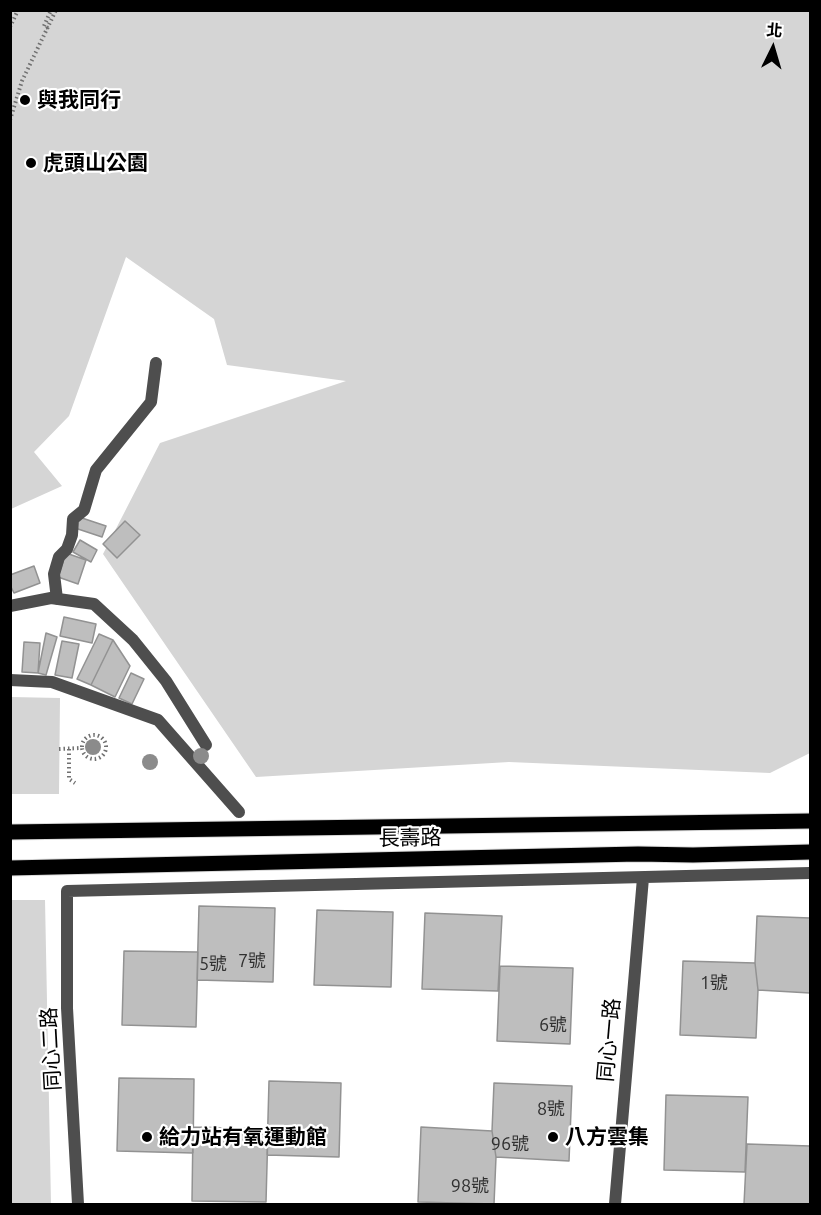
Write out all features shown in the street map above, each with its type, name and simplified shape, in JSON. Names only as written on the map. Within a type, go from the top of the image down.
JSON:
[{"type":"main road","name":"長壽路","points":[[10,832],[810,821]]},
{"type":"main road","name":"長壽路","points":[[10,868],[810,852]]},
{"type":"street","points":[[57,599],[54,574],[58,558],[67,549],[72,535],[72,519],[84,510],[96,470],[151,402],[156,363]]},
{"type":"street","points":[[10,606],[51,598],[94,604],[133,640],[166,681],[206,745]]},
{"type":"street","points":[[10,680],[52,682],[158,720],[239,812]]},
{"type":"street","points":[[643,878],[810,873]]},
{"type":"street","name":"同心二路","points":[[78,1204],[67,1008],[67,891],[643,878]]},
{"type":"street","name":"同心一路","points":[[615,1204],[643,878]]},
{"type":"path","points":[[10,27],[18,10]]},
{"type":"path","points":[[48,28],[44,26],[51,10]]},
{"type":"path","points":[[10,120],[13,104],[22,81],[56,10]]},
{"type":"path","points":[[94,735],[104,741],[106,748],[100,758],[92,760],[85,756],[81,748],[86,737],[94,735]]},
{"type":"path","points":[[59,748],[81,748]]},
{"type":"path","points":[[69,749],[69,779],[75,783]]},
{"type":"shaded area","points":[[10,11],[810,11],[810,753],[770,773],[509,762],[256,777],[103,554],[160,443],[346,381],[227,365],[214,319],[126,257],[69,416],[34,452],[62,486],[11,509]]},
{"type":"shaded area","points":[[11,697],[60,698],[59,794],[11,794]]},
{"type":"shaded area","points":[[11,900],[45,900],[51,1204],[11,1204]]},
{"type":"building","points":[[79,517],[106,526],[102,537],[75,528]]},
{"type":"building","points":[[125,521],[140,535],[117,558],[103,544]]},
{"type":"building","points":[[80,540],[97,550],[91,562],[73,552]]},
{"type":"building","points":[[66,553],[86,560],[78,584],[58,577]]},
{"type":"building","points":[[34,566],[40,583],[14,593],[10,585],[10,575]]},
{"type":"building","points":[[64,617],[96,624],[92,643],[60,636]]},
{"type":"building","points":[[46,633],[57,637],[46,675],[38,673]]},
{"type":"building","points":[[99,634],[113,640],[91,685],[77,679]]},
{"type":"building","points":[[113,640],[130,666],[115,697],[91,685]]},
{"type":"building","points":[[62,641],[79,644],[72,678],[55,675]]},
{"type":"building","points":[[24,642],[40,643],[38,673],[22,672]]},
{"type":"building","points":[[131,673],[144,679],[132,704],[119,698]]},
{"type":"building","points":[[199,906],[275,908],[273,982],[197,980]]},
{"type":"building","points":[[317,910],[393,912],[391,987],[314,985]]},
{"type":"building","points":[[425,913],[502,916],[498,991],[422,989]]},
{"type":"building","points":[[757,916],[810,918],[810,993],[758,990],[755,963]]},
{"type":"building","points":[[124,951],[198,952],[196,1027],[122,1025]]},
{"type":"building","points":[[683,961],[755,963],[758,990],[756,1038],[680,1035]]},
{"type":"building","points":[[500,966],[573,968],[570,1044],[497,1041]]},
{"type":"building","points":[[119,1078],[194,1079],[193,1153],[117,1151]]},
{"type":"building","points":[[269,1081],[341,1083],[339,1157],[267,1155]]},
{"type":"building","points":[[494,1083],[572,1086],[569,1161],[496,1157],[492,1131]]},
{"type":"building","points":[[666,1095],[748,1097],[745,1172],[664,1170]]},
{"type":"building","points":[[193,1127],[268,1129],[266,1202],[192,1201]]},
{"type":"building","points":[[421,1127],[492,1131],[496,1157],[494,1204],[418,1202]]},
{"type":"building","points":[[747,1144],[810,1146],[810,1204],[744,1204]]},
{"type":"place","name":"與我同行","points":[[25,100]]},
{"type":"place","name":"虎頭山公園","points":[[31,163]]},
{"type":"place","name":"給力站有氧運動館","points":[[147,1137]]},
{"type":"place","name":"八方雲集","points":[[553,1137]]}]
